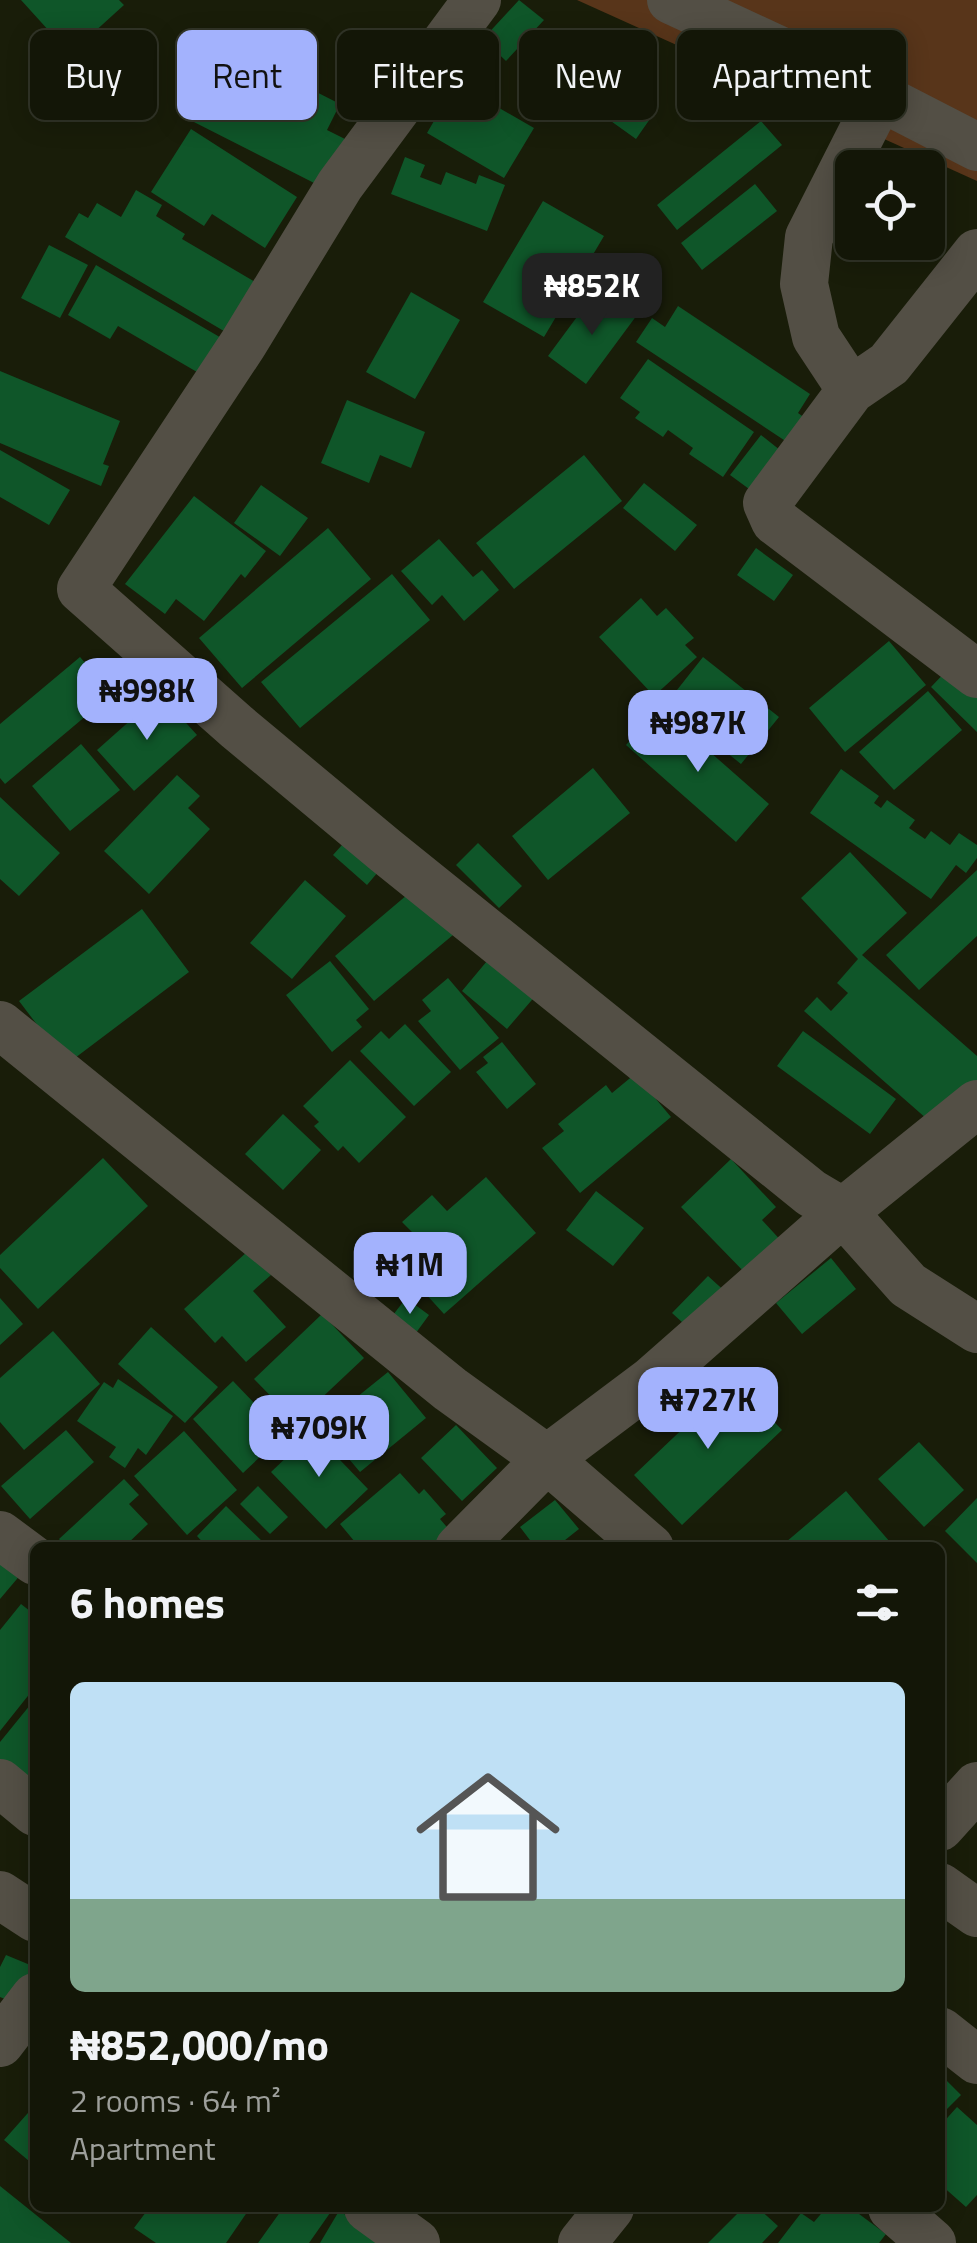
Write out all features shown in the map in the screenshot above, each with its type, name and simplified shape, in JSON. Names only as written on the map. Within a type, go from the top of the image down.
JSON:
[{"type":"street","points":[[476,0],[340,185],[201,410],[81,588],[238,727],[386,850],[811,1192],[843,1212],[908,1285],[977,1329]]},
{"type":"street","points":[[672,0],[736,30]]},
{"type":"street","points":[[906,111],[977,148]]},
{"type":"street","points":[[850,390],[816,338],[804,284],[809,237],[868,120]]},
{"type":"street","points":[[977,253],[889,364],[850,390],[767,503],[775,521],[977,674]]},
{"type":"street","points":[[0,1025],[450,1389],[547,1459],[643,1542]]},
{"type":"street","points":[[466,1542],[547,1459],[651,1380],[843,1212],[977,1104]]},
{"type":"street","points":[[0,1535],[30,1558]]},
{"type":"street","points":[[0,1782],[30,1808]]},
{"type":"street","points":[[945,1821],[977,1786]]},
{"type":"street","points":[[945,1891],[977,1913]]},
{"type":"street","points":[[0,1895],[30,1915]]},
{"type":"street","points":[[0,2043],[30,2004]]},
{"type":"street","points":[[945,2035],[977,2060]]},
{"type":"street","points":[[373,2212],[416,2243]]},
{"type":"street","points":[[582,2243],[607,2212]]},
{"type":"street","points":[[897,2212],[932,2243]]},
{"type":"shaded area","points":[[577,0],[977,0],[977,181],[945,167],[945,150],[908,150],[842,120],[906,120],[906,30],[677,30],[677,45],[657,36],[657,30],[643,30]]},
{"type":"building","points":[[21,0],[119,0],[124,5],[96,30],[48,30]]},
{"type":"building","points":[[519,0],[544,20],[535,30],[519,30],[519,47],[506,61],[499,54],[499,30],[491,30]]},
{"type":"building","points":[[317,92],[337,102],[327,130],[345,139],[320,186],[190,120],[317,120]]},
{"type":"building","points":[[499,108],[534,128],[504,178],[427,133],[435,120],[499,120]]},
{"type":"building","points":[[609,120],[649,120],[636,139]]},
{"type":"building","points":[[761,121],[782,145],[677,230],[657,205]]},
{"type":"building","points":[[191,129],[297,197],[265,248],[212,214],[204,226],[151,192]]},
{"type":"building","points":[[405,157],[425,165],[420,177],[441,185],[446,172],[476,184],[479,175],[505,185],[487,231],[391,194]]},
{"type":"building","points":[[755,184],[777,211],[702,270],[681,243]]},
{"type":"building","points":[[136,190],[162,205],[156,216],[185,234],[182,239],[269,290],[239,340],[65,237],[79,213],[88,218],[97,203],[121,217]]},
{"type":"building","points":[[543,201],[604,236],[544,337],[483,302]]},
{"type":"building","points":[[49,245],[88,265],[60,318],[21,298]]},
{"type":"building","points":[[96,265],[230,343],[209,379],[118,326],[110,339],[68,315]]},
{"type":"building","points":[[411,292],[460,320],[415,399],[366,372]]},
{"type":"building","points":[[605,293],[637,315],[586,384],[548,356],[585,306],[592,312]]},
{"type":"building","points":[[678,306],[810,394],[798,413],[812,423],[796,448],[636,342],[652,318],[665,327]]},
{"type":"building","points":[[648,359],[754,432],[723,477],[689,454],[693,448],[668,430],[663,437],[635,418],[640,412],[620,398]]},
{"type":"building","points":[[0,371],[120,421],[103,464],[109,466],[101,486],[0,443]]},
{"type":"building","points":[[347,400],[425,432],[411,468],[380,455],[369,483],[321,463]]},
{"type":"building","points":[[761,435],[790,458],[760,497],[730,475]]},
{"type":"building","points":[[0,450],[70,490],[49,525],[0,497]]},
{"type":"building","points":[[584,455],[622,501],[514,589],[476,543]]},
{"type":"building","points":[[644,483],[697,525],[675,551],[623,508]]},
{"type":"building","points":[[261,485],[308,518],[280,556],[234,523]]},
{"type":"building","points":[[194,496],[266,551],[245,578],[241,574],[204,621],[176,599],[165,614],[125,584]]},
{"type":"building","points":[[328,528],[371,579],[242,688],[199,638]]},
{"type":"building","points":[[439,539],[473,577],[482,570],[499,590],[464,621],[442,595],[432,605],[401,571]]},
{"type":"building","points":[[756,548],[793,575],[774,601],[737,575]]},
{"type":"building","points":[[392,574],[430,620],[300,728],[261,682]]},
{"type":"building","points":[[641,598],[657,616],[666,608],[694,638],[685,645],[697,657],[654,696],[599,637]]},
{"type":"building","points":[[889,641],[926,685],[845,752],[809,708]]},
{"type":"building","points":[[80,657],[112,694],[5,784],[0,778],[0,724]]},
{"type":"building","points":[[703,657],[779,717],[741,764],[666,704]]},
{"type":"building","points":[[951,666],[977,692],[977,732],[931,687]]},
{"type":"building","points":[[928,691],[962,730],[894,790],[859,752]]},
{"type":"building","points":[[160,694],[197,735],[134,791],[97,750]]},
{"type":"building","points":[[659,707],[769,804],[736,842],[626,745]]},
{"type":"building","points":[[81,744],[120,790],[70,831],[32,786]]},
{"type":"building","points":[[593,768],[630,813],[548,880],[512,836]]},
{"type":"building","points":[[841,769],[879,796],[874,803],[881,808],[887,800],[915,820],[909,828],[925,839],[931,831],[950,845],[959,833],[977,845],[977,858],[966,873],[956,865],[931,899],[810,813]]},
{"type":"building","points":[[177,775],[200,796],[188,808],[210,829],[149,894],[104,851]]},
{"type":"building","points":[[0,797],[60,853],[19,896],[0,879]]},
{"type":"building","points":[[350,836],[384,865],[367,885],[333,855]]},
{"type":"building","points":[[478,843],[522,886],[499,908],[456,865]]},
{"type":"building","points":[[850,852],[907,913],[862,955],[977,1056],[977,1097],[944,1134],[804,1011],[817,997],[831,1011],[848,993],[837,983],[858,959],[801,898]]},
{"type":"building","points":[[977,870],[977,936],[919,990],[886,955]]},
{"type":"building","points":[[305,880],[346,916],[292,979],[250,943]]},
{"type":"building","points":[[414,889],[453,935],[374,1001],[335,956]]},
{"type":"building","points":[[142,909],[189,972],[67,1064],[19,1001]]},
{"type":"building","points":[[492,955],[537,994],[507,1029],[462,991]]},
{"type":"building","points":[[330,961],[369,1009],[356,1020],[362,1027],[332,1052],[286,995]]},
{"type":"building","points":[[448,978],[499,1038],[460,1070],[418,1021],[431,1011],[422,1000]]},
{"type":"building","points":[[405,1024],[451,1072],[414,1106],[360,1051],[381,1031],[389,1039]]},
{"type":"building","points":[[803,1031],[896,1099],[870,1134],[777,1066]]},
{"type":"building","points":[[502,1042],[536,1084],[507,1109],[476,1072],[488,1063],[483,1057]]},
{"type":"building","points":[[350,1060],[406,1117],[359,1163],[343,1146],[338,1151],[314,1126],[319,1122],[303,1106]]},
{"type":"building","points":[[635,1074],[671,1117],[580,1193],[542,1148],[564,1131],[558,1124],[606,1085],[612,1093]]},
{"type":"building","points":[[283,1114],[321,1150],[283,1190],[245,1154]]},
{"type":"building","points":[[103,1158],[148,1206],[38,1309],[0,1268],[0,1255]]},
{"type":"building","points":[[731,1159],[776,1207],[762,1220],[785,1245],[750,1278],[681,1207]]},
{"type":"building","points":[[486,1177],[536,1233],[444,1314],[394,1259],[417,1237],[402,1222],[432,1195],[447,1211]]},
{"type":"building","points":[[596,1191],[644,1228],[613,1266],[566,1230]]},
{"type":"building","points":[[248,1251],[271,1275],[253,1291],[286,1327],[246,1362],[222,1336],[215,1343],[184,1309]]},
{"type":"building","points":[[831,1258],[856,1289],[802,1334],[776,1303]]},
{"type":"building","points":[[708,1276],[729,1295],[694,1333],[672,1313]]},
{"type":"building","points":[[0,1298],[23,1324],[0,1345]]},
{"type":"building","points":[[406,1298],[429,1315],[413,1337],[390,1319]]},
{"type":"building","points":[[322,1314],[364,1358],[296,1422],[254,1379]]},
{"type":"building","points":[[151,1327],[218,1387],[185,1423],[118,1364]]},
{"type":"building","points":[[53,1331],[100,1384],[24,1450],[0,1422],[0,1378]]},
{"type":"building","points":[[388,1372],[426,1418],[360,1472],[321,1426]]},
{"type":"building","points":[[118,1379],[173,1416],[146,1455],[138,1448],[125,1468],[109,1457],[116,1447],[77,1421],[104,1382],[113,1388]]},
{"type":"building","points":[[734,1380],[782,1430],[682,1525],[634,1475]]},
{"type":"building","points":[[233,1381],[284,1434],[243,1473],[193,1419]]},
{"type":"building","points":[[456,1425],[497,1468],[462,1501],[421,1458]]},
{"type":"building","points":[[66,1430],[94,1462],[30,1519],[1,1486]]},
{"type":"building","points":[[184,1431],[237,1490],[187,1535],[134,1476]]},
{"type":"building","points":[[313,1432],[368,1489],[326,1529],[271,1472]]},
{"type":"building","points":[[919,1442],[964,1490],[924,1527],[878,1479]]},
{"type":"building","points":[[400,1473],[419,1494],[424,1489],[446,1514],[440,1519],[452,1533],[442,1542],[355,1542],[340,1524]]},
{"type":"building","points":[[124,1479],[139,1495],[129,1504],[148,1524],[129,1542],[59,1539]]},
{"type":"building","points":[[258,1486],[288,1517],[270,1534],[240,1504]]},
{"type":"building","points":[[846,1491],[890,1542],[786,1542]]},
{"type":"building","points":[[977,1498],[977,1563],[945,1531]]},
{"type":"building","points":[[555,1500],[579,1529],[563,1542],[531,1542],[520,1527]]},
{"type":"building","points":[[226,1506],[263,1542],[202,1542],[197,1536]]},
{"type":"building","points":[[0,1555],[22,1573],[0,1599]]},
{"type":"building","points":[[21,1604],[30,1611],[30,1693],[0,1731],[0,1630]]},
{"type":"building","points":[[30,1705],[30,1791],[0,1767],[0,1742]]},
{"type":"building","points":[[6,1955],[30,1965],[30,1987],[22,2006],[0,1997],[0,1967]]},
{"type":"building","points":[[945,2079],[961,2095],[945,2111]]},
{"type":"building","points":[[957,2107],[977,2125],[977,2195],[966,2207],[945,2188],[945,2120]]},
{"type":"building","points":[[30,2111],[30,2162],[4,2140]]},
{"type":"building","points":[[0,2186],[71,2243],[0,2243]]},
{"type":"building","points":[[146,2212],[247,2212],[226,2243],[156,2243],[134,2228]]},
{"type":"building","points":[[280,2212],[330,2213],[309,2243],[258,2243]]},
{"type":"building","points":[[341,2212],[393,2243],[320,2243]]},
{"type":"building","points":[[739,2212],[762,2212],[778,2226],[762,2243],[708,2243]]},
{"type":"building","points":[[823,2212],[856,2212],[886,2234],[879,2243],[778,2243],[801,2213],[814,2222]]}]
